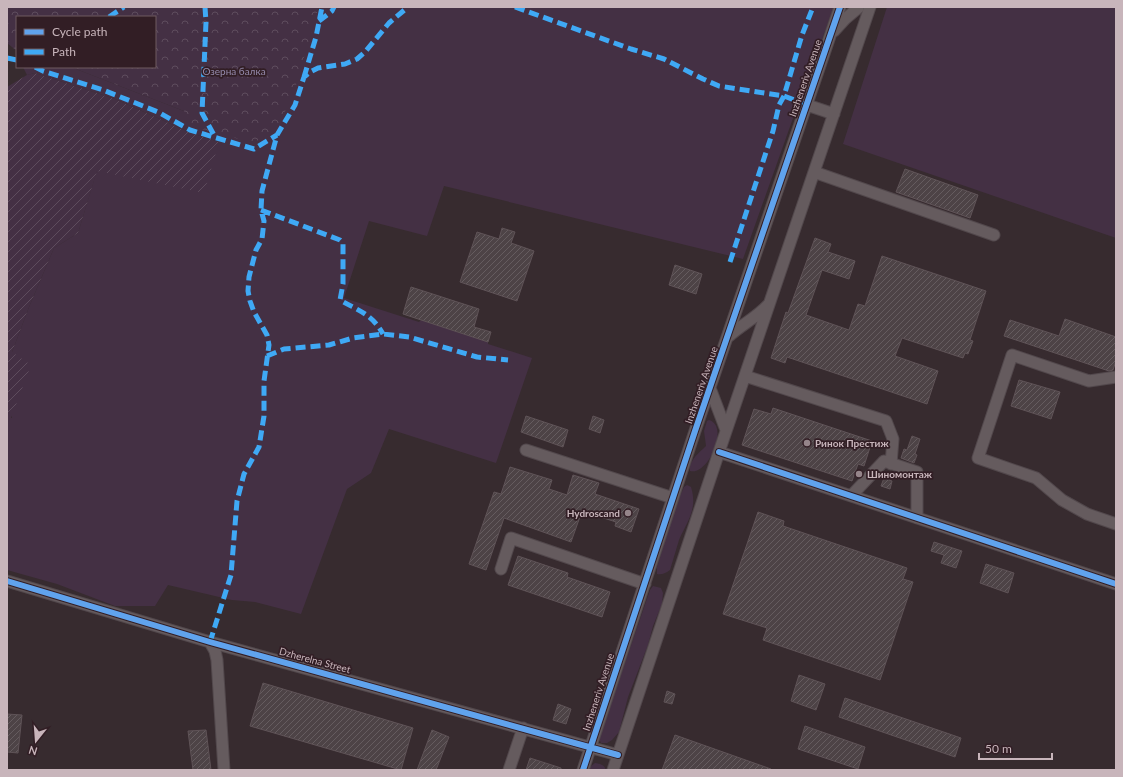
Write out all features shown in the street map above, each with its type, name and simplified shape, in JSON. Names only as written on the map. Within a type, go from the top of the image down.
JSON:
[{"type":"street","name":"Inzheneriv Avenue","points":[[583,770],[710,388],[840,7]]},
{"type":"street","points":[[613,770],[726,430],[870,7]]},
{"type":"street","points":[[831,35],[845,19],[858,8]]},
{"type":"street","points":[[858,8],[859,40]]},
{"type":"street","points":[[807,105],[834,114]]},
{"type":"street","points":[[814,172],[994,235]]},
{"type":"street","points":[[727,338],[738,327],[758,315],[770,303]]},
{"type":"street","points":[[1116,377],[1089,381],[1012,355],[978,458],[1036,478],[1062,500],[1087,514],[1116,524]]},
{"type":"street","points":[[745,376],[886,421],[893,439],[891,464]]},
{"type":"street","points":[[710,388],[726,430]]},
{"type":"street","points":[[526,450],[673,498]]},
{"type":"street","points":[[719,452],[1116,584]]},
{"type":"street","points":[[851,496],[884,461],[917,472],[917,518]]},
{"type":"street","points":[[501,568],[511,538],[645,584]]},
{"type":"street","name":"Dzherelna Street","points":[[7,581],[210,642],[618,755]]},
{"type":"street","points":[[210,642],[215,651],[217,660],[224,770]]},
{"type":"street","points":[[509,770],[523,728]]},
{"type":"green space","name":"Озерна балка","points":[[7,7],[322,7],[318,9],[294,92],[279,125],[254,143],[194,127],[184,111],[74,68],[156,68],[156,16],[16,16],[16,50],[7,43]]},
{"type":"green space","points":[[322,7],[834,7],[743,259],[444,186],[427,236],[369,221],[344,298],[419,322],[421,320],[532,358],[496,463],[389,429],[371,473],[347,489],[301,614],[255,602],[232,600],[168,585],[155,606],[115,606],[57,584],[7,570],[7,418],[12,418],[12,352],[54,248],[78,233],[97,170],[117,174],[219,142],[191,133],[115,99],[35,73],[27,75],[24,68],[74,68],[184,111]]},
{"type":"green space","points":[[887,7],[1116,7],[1116,238],[843,144]]},
{"type":"green space","points":[[35,73],[115,99],[191,133],[219,142],[204,193],[97,171],[78,233],[54,248],[12,352],[31,365],[11,418],[7,418],[7,87],[27,75]]},
{"type":"green space","points":[[709,420],[715,424],[717,431],[717,440],[714,450],[704,466],[697,470],[690,471],[693,460],[706,446],[704,431],[707,421]]},
{"type":"green space","points":[[687,485],[691,487],[693,495],[691,515],[679,540],[670,570],[664,574],[657,574],[657,567],[676,505],[684,487]]},
{"type":"green space","points":[[653,586],[661,588],[663,593],[662,604],[628,697],[619,732],[612,740],[607,743],[601,743],[599,739],[650,590]]},
{"type":"green space","points":[[595,763],[603,765],[606,770],[589,770]]},
{"type":"building","points":[[905,169],[978,195],[970,218],[896,192]]},
{"type":"building","points":[[502,228],[515,232],[511,243],[534,251],[517,301],[460,282],[477,232],[499,239]]},
{"type":"building","points":[[815,238],[831,244],[828,252],[855,261],[849,279],[822,270],[806,315],[849,330],[858,304],[865,306],[882,256],[986,291],[970,340],[973,341],[968,354],[965,353],[963,358],[902,338],[895,356],[938,371],[927,404],[787,357],[785,363],[771,358],[786,312],[788,313]]},
{"type":"building","points":[[675,265],[702,274],[696,294],[669,285]]},
{"type":"building","points":[[411,287],[479,309],[474,327],[491,332],[488,342],[403,314]]},
{"type":"building","points":[[1065,319],[1116,337],[1116,361],[1113,370],[1109,371],[1004,336],[1010,320],[1059,336]]},
{"type":"building","points":[[1019,380],[1060,392],[1051,419],[1011,406]]},
{"type":"building","name":"Ринок Престиж","points":[[773,408],[872,441],[864,466],[858,464],[852,481],[742,445],[754,409],[771,414]]},
{"type":"building","points":[[526,416],[568,430],[563,447],[521,432]]},
{"type":"building","points":[[593,416],[604,420],[600,433],[589,429]]},
{"type":"building","points":[[912,436],[920,439],[915,454],[917,455],[914,463],[901,458],[904,449],[907,450]]},
{"type":"building","points":[[510,467],[552,480],[549,489],[567,495],[573,475],[599,483],[595,494],[639,509],[631,532],[615,526],[616,522],[582,511],[571,542],[504,518],[486,570],[469,564],[494,492],[501,494]]},
{"type":"building","points":[[884,478],[892,481],[890,489],[881,486]]},
{"type":"building","points":[[758,512],[784,521],[783,526],[907,568],[903,579],[913,582],[880,680],[763,640],[767,628],[723,614]]},
{"type":"building","points":[[934,542],[962,551],[956,568],[941,563],[944,555],[931,551]]},
{"type":"building","points":[[518,556],[568,573],[567,577],[610,592],[602,617],[508,585]]},
{"type":"building","points":[[986,564],[1014,573],[1008,593],[980,583]]},
{"type":"building","points":[[799,675],[825,684],[816,710],[791,701]]},
{"type":"building","points":[[263,683],[413,728],[401,770],[250,726]]},
{"type":"building","points":[[667,691],[675,694],[672,704],[664,702]]},
{"type":"building","points":[[845,698],[961,738],[955,757],[839,717]]},
{"type":"building","points":[[558,704],[571,709],[566,724],[553,720]]},
{"type":"building","points":[[7,714],[22,715],[18,753],[7,752]]},
{"type":"building","points":[[805,726],[865,747],[858,769],[798,749]]},
{"type":"building","points":[[206,730],[211,770],[193,770],[188,731]]},
{"type":"building","points":[[432,730],[449,737],[436,770],[417,770]]},
{"type":"building","points":[[675,735],[771,769],[771,770],[662,770]]},
{"type":"building","points":[[530,758],[561,768],[561,770],[526,770]]},
{"type":"marked path","points":[[110,16],[124,7]]},
{"type":"marked path","points":[[205,7],[206,22],[202,113],[215,137]]},
{"type":"marked path","points":[[304,77],[316,37],[322,7]]},
{"type":"marked path","points":[[319,21],[332,11],[334,7]]},
{"type":"marked path","points":[[210,642],[231,575],[237,501],[244,474],[259,447],[264,416],[264,381],[269,345],[267,335],[254,312],[248,291],[249,277],[256,250],[262,239],[264,221],[261,210],[262,191],[277,135],[295,105],[304,77],[318,68],[345,64],[357,59],[365,52],[389,23],[408,7]]},
{"type":"marked path","points":[[515,7],[631,49],[664,59],[719,86],[784,96],[807,105]]},
{"type":"marked path","points":[[730,262],[773,131],[779,105],[784,96],[802,35],[813,7]]},
{"type":"marked path","points":[[7,58],[16,60]]},
{"type":"marked path","points":[[37,68],[103,90],[158,112],[190,130],[254,149],[277,135]]},
{"type":"marked path","points":[[261,210],[340,240],[343,243],[343,284],[340,300],[370,317],[383,334]]},
{"type":"marked path","points":[[267,356],[284,349],[329,345],[353,338],[383,334],[409,337],[477,357],[508,360]]},
{"type":"cycle path","points":[[583,770],[695,431],[840,7]]},
{"type":"cycle path","points":[[719,452],[1116,584]]},
{"type":"cycle path","points":[[7,581],[210,642],[618,755]]},
{"type":"place","name":"Ринок Престиж","points":[[807,443]]},
{"type":"place","name":"Шиномонтаж","points":[[859,474]]},
{"type":"place","name":"Hydroscand","points":[[628,513]]}]
